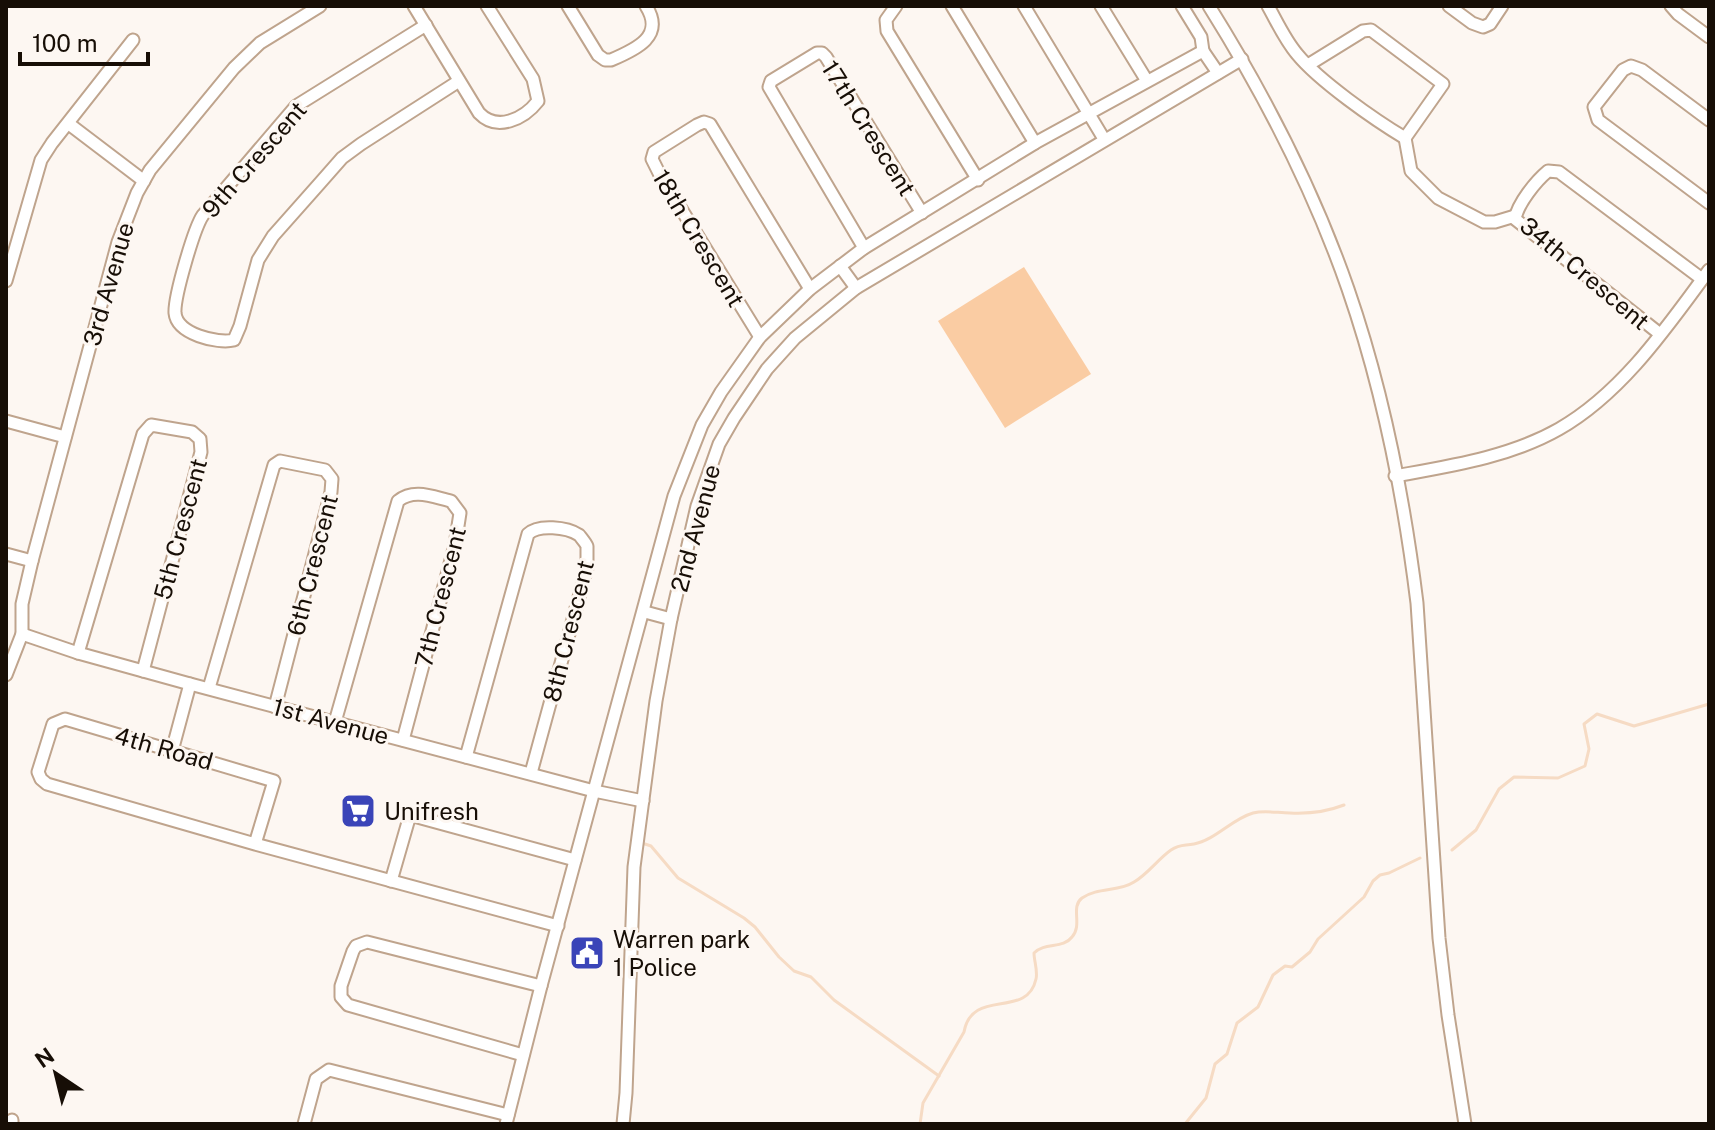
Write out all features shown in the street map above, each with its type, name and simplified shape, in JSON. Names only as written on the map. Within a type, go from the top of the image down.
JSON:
[{"type":"street","name":"3rd Avenue","points":[[6,675],[22,634],[22,604],[32,561],[128,214],[144,181],[164,152],[243,58],[260,43],[320,6]]},
{"type":"street","points":[[414,6],[479,113],[496,124],[506,122],[538,101],[533,79],[487,6]]},
{"type":"street","points":[[568,6],[598,55],[605,60],[618,57],[653,32],[654,23],[646,6]]},
{"type":"street","points":[[896,6],[886,20],[887,31],[978,180]]},
{"type":"street","points":[[952,6],[1035,143]]},
{"type":"street","points":[[1024,6],[1104,139]]},
{"type":"street","points":[[1101,6],[1147,81]]},
{"type":"street","points":[[1182,6],[1201,37],[1203,51],[1218,73]]},
{"type":"street","points":[[1209,6],[1242,59],[1310,198],[1348,287],[1369,360],[1411,556],[1417,603],[1439,938],[1465,1124]]},
{"type":"street","points":[[1268,6],[1287,41],[1308,65],[1405,138]]},
{"type":"street","points":[[1449,6],[1483,27],[1490,24],[1502,6]]},
{"type":"street","points":[[1671,6],[1709,37]]},
{"type":"street","name":"9th Crescent","points":[[426,25],[296,106],[208,209],[196,228],[176,300],[175,315],[179,323],[188,331],[203,336],[234,340],[258,260],[273,236],[342,158],[459,81]]},
{"type":"street","points":[[1308,65],[1363,31],[1380,34],[1443,84],[1405,138],[1411,171],[1438,198],[1484,222],[1515,216]]},
{"type":"street","points":[[6,281],[41,160],[133,40]]},
{"type":"street","points":[[304,1124],[316,1079],[329,1070],[507,1120],[674,496],[687,460],[721,392],[760,337],[810,289],[864,248],[1035,143],[1203,51]]},
{"type":"street","name":"17th Crescent","points":[[864,248],[769,90],[771,81],[805,60],[817,53],[825,55],[922,213]]},
{"type":"street","name":"2nd Avenue","points":[[623,1124],[634,867],[656,701],[697,506],[719,444],[767,369],[795,338],[856,288],[1242,59]]},
{"type":"street","points":[[1709,120],[1642,70],[1631,66],[1623,70],[1594,107],[1598,120],[1709,203]]},
{"type":"street","name":"18th Crescent","points":[[760,337],[659,173],[652,159],[654,152],[697,125],[704,122],[710,124],[810,289]]},
{"type":"street","points":[[69,124],[144,181]]},
{"type":"street","name":"34th Crescent","points":[[1660,334],[1517,222],[1515,216],[1542,177],[1548,171],[1555,170],[1706,274]]},
{"type":"street","points":[[840,266],[856,288]]},
{"type":"street","points":[[1395,476],[1480,458],[1530,443],[1558,429],[1605,394],[1660,334],[1706,274]]},
{"type":"street","points":[[6,421],[65,437]]},
{"type":"street","name":"5th Crescent","points":[[78,653],[143,434],[151,425],[192,432],[200,439],[201,452],[143,671]]},
{"type":"street","name":"6th Crescent","points":[[209,688],[274,465],[280,461],[325,470],[332,479],[331,492],[275,707]]},
{"type":"street","name":"7th Crescent","points":[[335,722],[398,501],[417,493],[451,501],[460,513],[455,545],[403,740]]},
{"type":"street","name":"8th Crescent","points":[[466,757],[528,534],[535,527],[568,532],[578,535],[587,546],[587,568],[531,773]]},
{"type":"street","points":[[6,554],[32,561]]},
{"type":"street","points":[[645,612],[671,619]]},
{"type":"street","name":"1st Avenue","points":[[22,634],[78,653],[275,707],[594,791],[643,801]]},
{"type":"street","points":[[172,751],[190,684]]},
{"type":"street","name":"4th Road","points":[[65,719],[172,751],[274,781],[255,844],[47,784],[38,772],[53,724],[65,719]]},
{"type":"street","points":[[391,881],[410,815],[575,860]]},
{"type":"street","points":[[255,844],[558,926]]},
{"type":"street","points":[[523,1055],[348,1005],[341,997],[341,986],[353,951],[356,946],[367,942],[541,986]]},
{"type":"shaded area","points":[[1024,267],[1091,374],[1005,428],[938,321]]},
{"type":"waterway","points":[[1452,850],[1476,830],[1499,789],[1514,777],[1558,778],[1585,766],[1589,749],[1584,724],[1597,714],[1634,726],[1709,704]]},
{"type":"waterway","points":[[920,1124],[923,1103],[969,1018],[977,1010],[1011,1002],[1031,991],[1036,979],[1034,953],[1064,943],[1072,937],[1077,927],[1077,906],[1082,898],[1128,885],[1174,848],[1202,842],[1253,813],[1311,813],[1344,805]]},
{"type":"waterway","points":[[645,844],[651,846],[678,878],[755,927],[794,971],[811,977],[834,1000],[939,1076]]},
{"type":"waterway","points":[[1185,1124],[1206,1098],[1215,1064],[1227,1054],[1237,1023],[1258,1007],[1273,975],[1285,966],[1292,967],[1310,952],[1318,939],[1364,897],[1380,875],[1420,858]]},
{"type":"place","name":"Unifresh","points":[[358,811]]},
{"type":"place","name":"Warren park 1 Police","points":[[587,953]]}]
